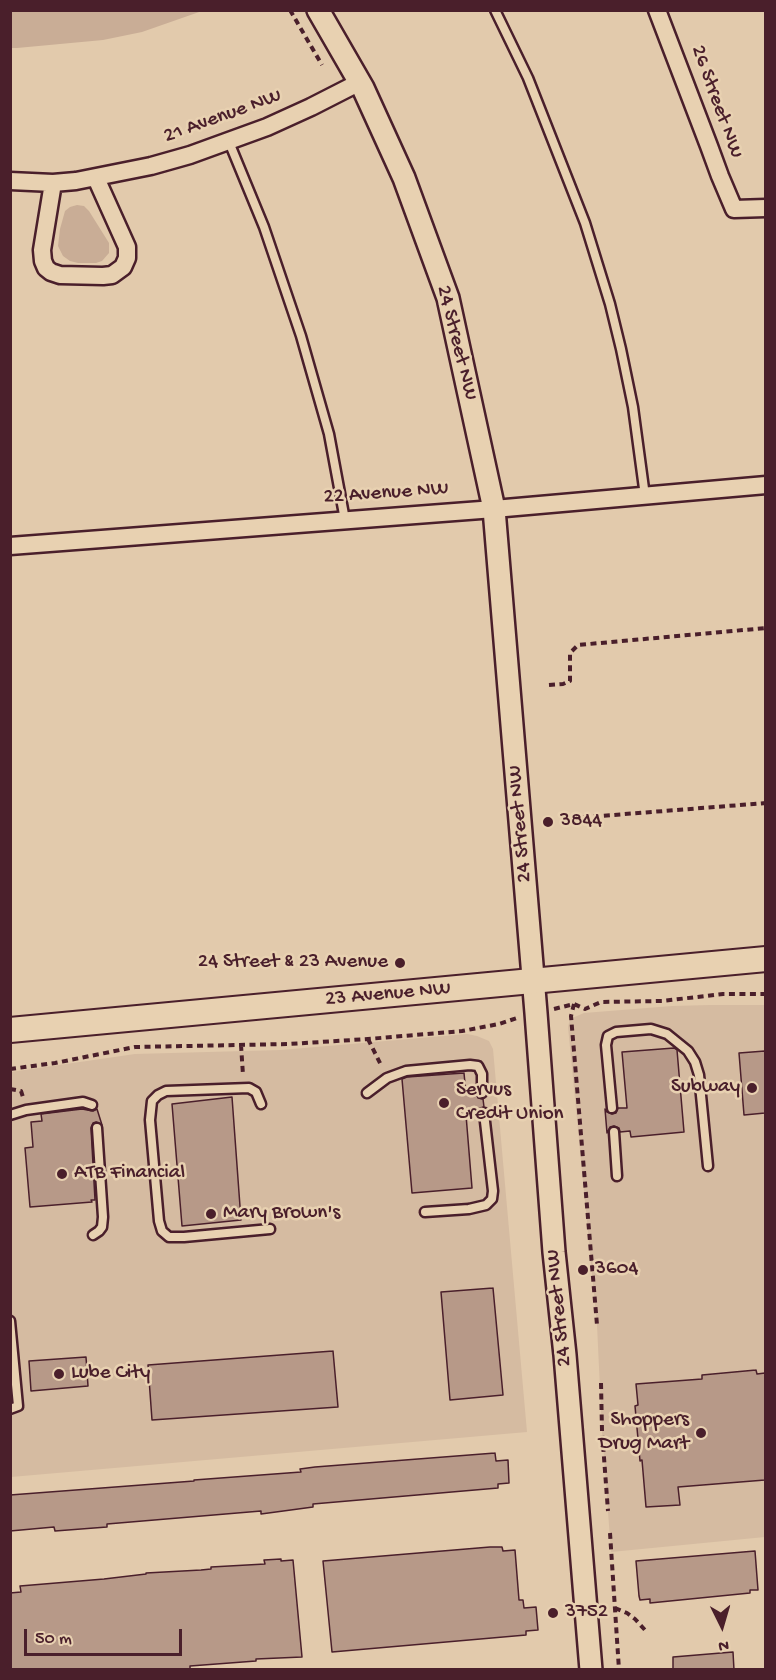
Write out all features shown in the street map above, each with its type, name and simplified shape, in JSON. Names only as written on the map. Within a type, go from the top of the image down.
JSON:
[{"type":"main road","name":"23 Avenue NW","points":[[10,1030],[765,959]]},
{"type":"street","name":"24 Street NW","points":[[318,10],[360,82],[404,178],[448,298],[494,509],[534,981],[553,1240],[565,1355],[591,1670]]},
{"type":"street","name":"26 Street NW","points":[[657,10],[734,209],[765,208]]},
{"type":"street","name":"21 Avenue NW","points":[[10,181],[53,183],[96,178],[160,164],[229,142],[290,117],[360,82]]},
{"type":"street","points":[[53,183],[42,250],[46,268],[60,275],[112,275],[123,267],[127,258],[127,247],[96,178]]},
{"type":"street","name":"22 Avenue NW","points":[[10,546],[494,509],[765,485]]},
{"type":"lane","points":[[495,10],[528,78],[585,223],[610,304],[633,407],[645,496]]},
{"type":"lane","points":[[229,142],[264,227],[301,336],[329,434],[345,520]]},
{"type":"lane","points":[[612,1108],[606,1045],[608,1036],[626,1030],[651,1029],[667,1034],[688,1051],[695,1062],[699,1075],[708,1166]]},
{"type":"lane","points":[[367,1093],[387,1078],[406,1071],[470,1065],[477,1066],[482,1074],[482,1093]]},
{"type":"lane","points":[[261,1104],[255,1092],[249,1088],[166,1091],[153,1101],[150,1120],[159,1221],[162,1231],[168,1237],[184,1238],[270,1229]]},
{"type":"lane","points":[[10,1115],[26,1110],[84,1102],[93,1105]]},
{"type":"lane","points":[[425,1212],[469,1209],[486,1205],[492,1199],[484,1113]]},
{"type":"lane","points":[[93,1235],[102,1227],[103,1217],[97,1128]]},
{"type":"lane","points":[[614,1132],[617,1176]]},
{"type":"lane","points":[[10,1321],[12,1363],[18,1406],[10,1409]]},
{"type":"path","points":[[290,10],[322,65]]},
{"type":"path","points":[[549,685],[570,681],[570,652],[578,645],[765,628]]},
{"type":"path","points":[[562,819],[765,803]]},
{"type":"path","points":[[597,1325],[590,1220],[571,1016],[574,1004],[585,1009],[601,1002],[662,1001],[723,994],[765,993]]},
{"type":"path","points":[[10,1069],[55,1063],[135,1047],[289,1044],[368,1039],[462,1031],[503,1022]]},
{"type":"path","points":[[368,1039],[387,1078]]},
{"type":"path","points":[[241,1045],[243,1088]]},
{"type":"path","points":[[600,1383],[608,1511]]},
{"type":"path","points":[[610,1533],[619,1670]]},
{"type":"path","points":[[615,1608],[635,1618],[645,1630]]},
{"type":"shaded area","points":[[10,11],[202,11],[142,32],[103,40],[11,48]]},
{"type":"shaded area","points":[[77,205],[84,206],[89,211],[109,243],[109,253],[102,261],[78,263],[70,261],[63,256],[58,246],[65,211]]},
{"type":"shaded area","points":[[710,1005],[765,1005],[765,1537],[611,1552],[597,1325],[568,1027],[570,1019],[584,1013]]},
{"type":"shaded area","points":[[467,1034],[489,1041],[493,1049],[527,1432],[11,1477],[11,1072],[135,1054],[281,1050]]},
{"type":"building","points":[[674,1048],[677,1050],[684,1132],[631,1137],[630,1131],[620,1132],[619,1128],[614,1126],[610,1127],[607,1133],[605,1109],[612,1114],[616,1113],[618,1108],[627,1108],[622,1052]]},
{"type":"building","name":"Subway","points":[[765,1051],[765,1113],[744,1115],[739,1053]]},
{"type":"building","points":[[464,1073],[466,1094],[476,1093],[478,1098],[483,1099],[484,1107],[480,1108],[478,1113],[466,1115],[472,1188],[412,1193],[402,1079]]},
{"type":"building","points":[[232,1097],[241,1220],[182,1226],[172,1104]]},
{"type":"building","name":"ATB Financial","points":[[82,1109],[93,1111],[97,1109],[102,1125],[96,1122],[91,1128],[95,1200],[30,1207],[25,1148],[33,1147],[31,1122],[42,1121],[41,1114]]},
{"type":"building","points":[[493,1288],[503,1395],[450,1400],[441,1292]]},
{"type":"building","points":[[333,1351],[338,1407],[152,1420],[148,1365]]},
{"type":"building","name":"Lube City","points":[[86,1357],[88,1386],[31,1391],[29,1361]]},
{"type":"building","name":"Shoppers Drug Mart","points":[[756,1370],[757,1374],[765,1373],[765,1480],[678,1487],[680,1505],[646,1507],[635,1406],[638,1405],[636,1384],[702,1379],[702,1375]]},
{"type":"building","points":[[495,1453],[496,1461],[508,1460],[509,1483],[498,1484],[498,1488],[313,1504],[313,1507],[261,1514],[261,1511],[107,1524],[107,1527],[55,1531],[54,1527],[10,1531],[10,1495],[301,1472],[300,1469],[315,1467]]},
{"type":"building","points":[[502,1547],[503,1551],[515,1550],[519,1600],[523,1600],[524,1608],[536,1607],[538,1630],[526,1631],[526,1635],[332,1652],[323,1561]]},
{"type":"building","points":[[755,1551],[758,1590],[750,1590],[750,1593],[650,1603],[650,1599],[640,1600],[636,1561]]},
{"type":"building","points":[[281,1559],[281,1561],[293,1560],[302,1657],[190,1666],[190,1670],[10,1670],[10,1593],[21,1592],[20,1586],[146,1573],[201,1570],[211,1569],[211,1567],[265,1564],[264,1560]]},
{"type":"building","points":[[733,1652],[734,1670],[673,1670],[673,1657]]},
{"type":"place","name":"3844","points":[[548,822]]},
{"type":"place","name":"24 Street & 23 Avenue","points":[[400,963]]},
{"type":"place","name":"Subway","points":[[752,1088]]},
{"type":"place","name":"Servus Credit Union","points":[[444,1103]]},
{"type":"place","name":"ATB Financial","points":[[62,1174]]},
{"type":"place","name":"Mary Brown's","points":[[211,1214]]},
{"type":"place","name":"3604","points":[[583,1270]]},
{"type":"place","name":"Lube City","points":[[59,1374]]},
{"type":"place","name":"Shoppers Drug Mart","points":[[701,1433]]},
{"type":"place","name":"3752","points":[[553,1613]]}]
